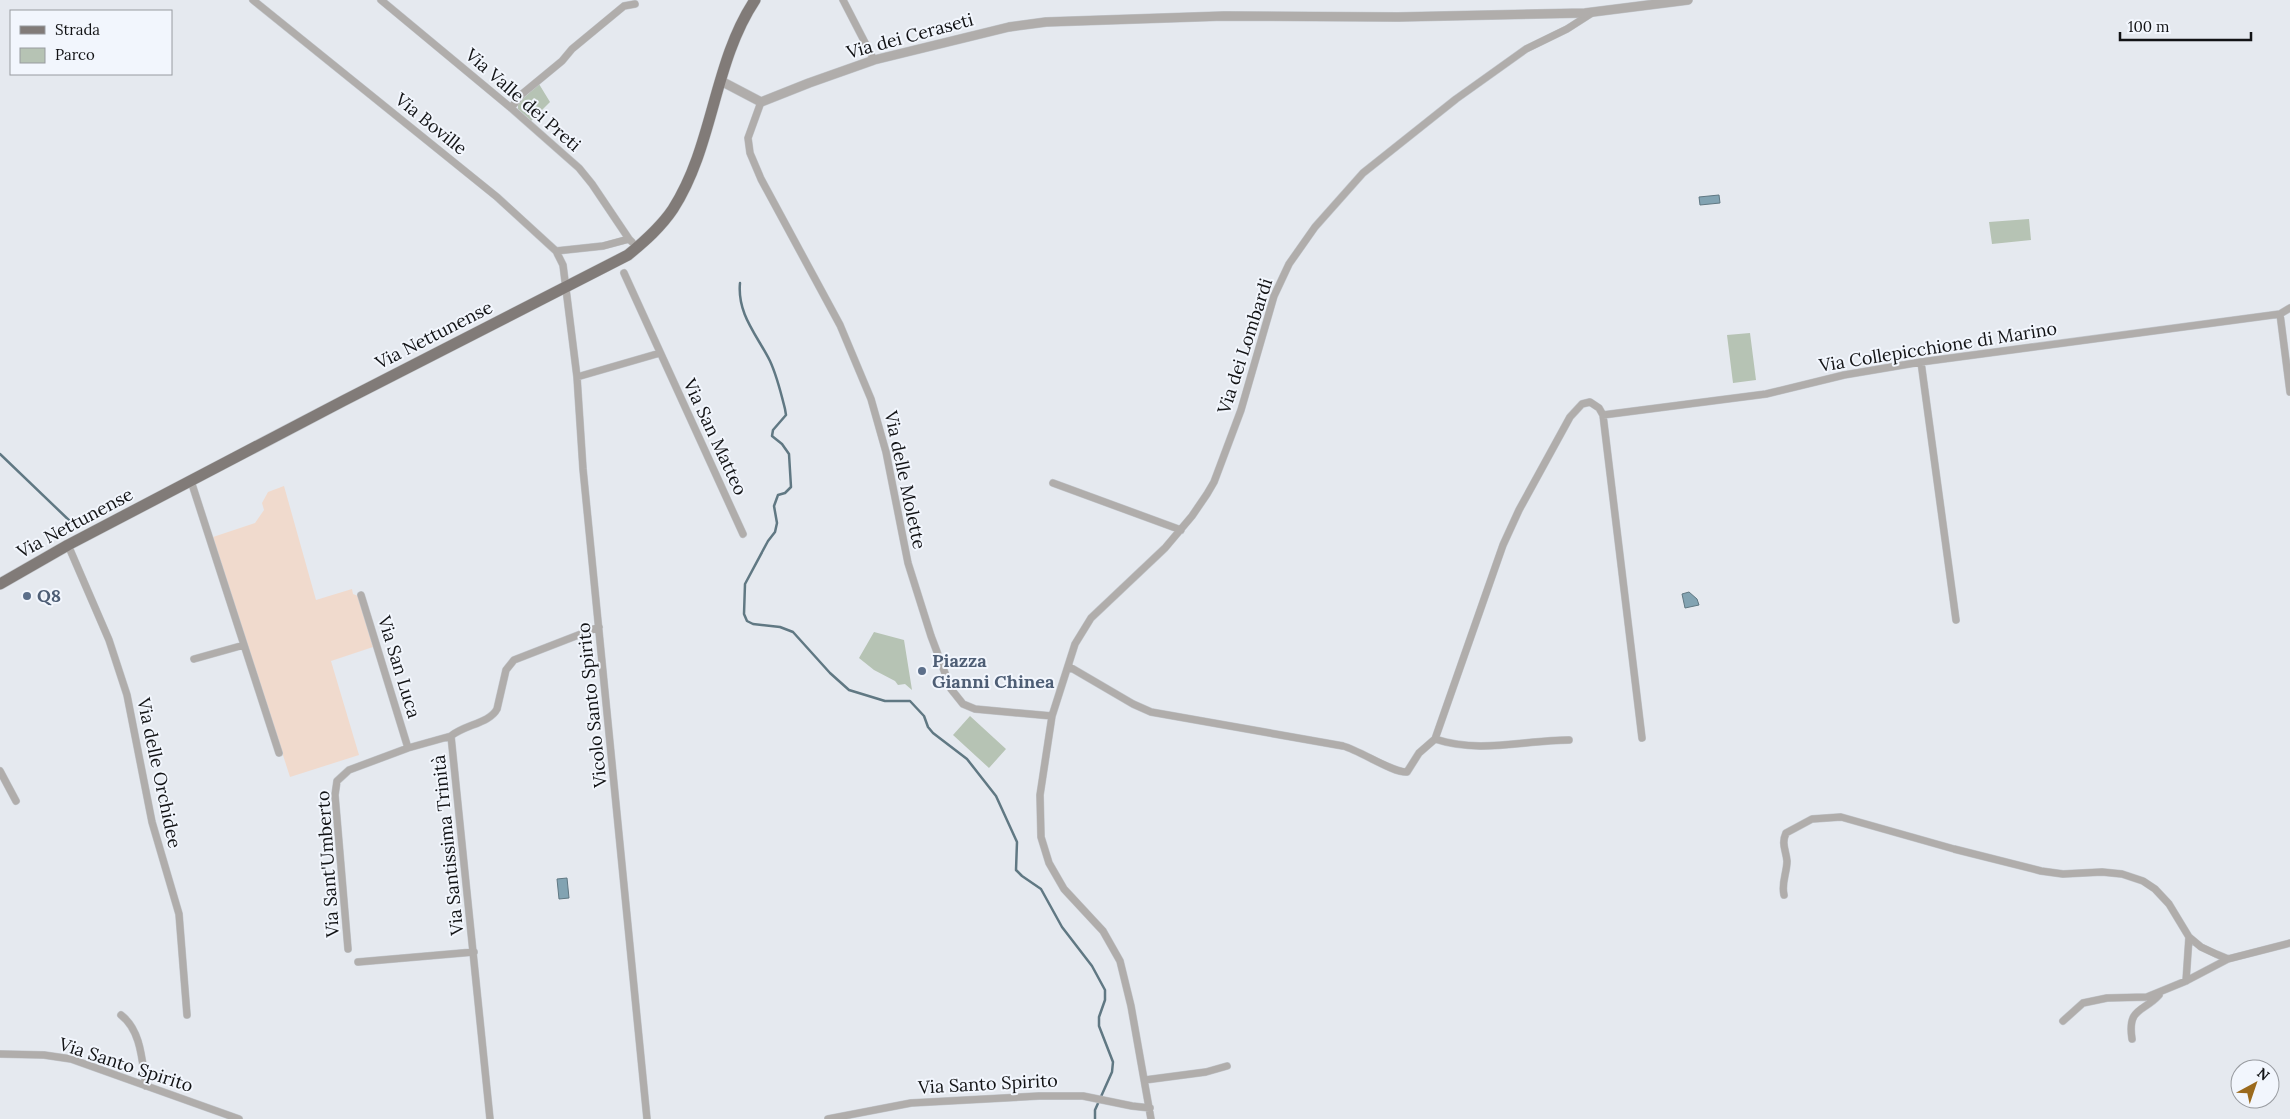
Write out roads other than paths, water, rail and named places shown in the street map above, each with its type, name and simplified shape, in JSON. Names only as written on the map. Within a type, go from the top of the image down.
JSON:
[{"type":"main road","name":"Via Nettunense","points":[[0,584],[68,545],[342,401],[618,262],[638,247],[662,225],[685,187],[738,28],[755,0]]},
{"type":"street","name":"Via Boville","points":[[253,0],[489,191],[556,251],[564,268],[566,288]]},
{"type":"street","name":"Via Valle dei Preti","points":[[381,0],[512,108],[582,172],[629,238],[638,247]]},
{"type":"street","points":[[843,0],[874,60]]},
{"type":"street","name":"Via dei Ceraseti","points":[[761,102],[874,60],[1009,27],[1055,21],[1224,16],[1398,17],[1592,13],[1688,0]]},
{"type":"street","points":[[512,108],[522,94],[562,61],[572,49],[624,6],[635,4]]},
{"type":"street","name":"Via dei Lombardi","points":[[1151,1119],[1128,990],[1118,955],[1099,926],[1064,889],[1049,863],[1042,843],[1040,795],[1052,716],[1079,637],[1091,618],[1148,565],[1181,530],[1199,507],[1214,482],[1246,394],[1274,296],[1290,264],[1315,227],[1363,173],[1456,98],[1526,48],[1572,26],[1592,13]]},
{"type":"street","points":[[721,81],[761,102]]},
{"type":"street","name":"Via delle Molette","points":[[761,102],[748,138],[750,153],[840,325],[871,399],[886,452],[908,563],[931,636],[951,689],[963,704],[975,709],[1052,716]]},
{"type":"street","points":[[556,251],[603,246],[629,238]]},
{"type":"street","name":"Via San Matteo","points":[[624,274],[743,534]]},
{"type":"street","name":"Vicolo Santo Spirito","points":[[566,288],[577,377],[583,469],[647,1119]]},
{"type":"street","points":[[2290,308],[2280,314],[2290,392]]},
{"type":"street","name":"Via Collepicchione di Marino","points":[[1603,415],[1766,394],[1844,375],[1921,362],[2280,314]]},
{"type":"street","points":[[577,377],[660,352]]},
{"type":"street","points":[[1921,362],[1956,620]]},
{"type":"street","points":[[1068,666],[1145,710],[1345,747],[1361,752],[1401,772],[1408,771],[1419,753],[1435,738],[1497,560],[1519,510],[1576,410],[1584,402],[1590,402],[1599,408],[1603,415],[1642,738]]},
{"type":"street","points":[[192,480],[279,753]]},
{"type":"street","points":[[1053,483],[1181,530]]},
{"type":"street","name":"Via delle Orchidee","points":[[68,545],[109,640],[127,695],[152,822],[179,914],[187,1015]]},
{"type":"street","name":"Via San Luca","points":[[361,594],[408,748]]},
{"type":"street","name":"Via Santissima Trinità","points":[[490,1119],[451,736],[464,727],[494,715],[506,670],[514,660],[599,627]]},
{"type":"street","points":[[194,659],[244,644]]},
{"type":"street","name":"Via Sant'Umberto","points":[[348,949],[335,795],[336,784],[341,776],[349,770],[408,748],[451,736]]},
{"type":"street","points":[[1435,738],[1452,744],[1484,747],[1570,740]]},
{"type":"street","points":[[0,771],[16,801]]},
{"type":"street","points":[[1784,895],[1783,885],[1787,863],[1783,843],[1786,833],[1812,819],[1841,817],[2035,870],[2063,874],[2108,872],[2143,881],[2160,894],[2189,937],[2205,950],[2228,959]]},
{"type":"street","points":[[2186,981],[2189,937]]},
{"type":"street","points":[[2063,1021],[2076,1008],[2087,1002],[2107,998],[2147,997],[2186,981],[2228,959],[2290,942]]},
{"type":"street","points":[[358,962],[474,952]]},
{"type":"street","points":[[2132,1039],[2130,1028],[2139,1010],[2157,998],[2163,991]]},
{"type":"street","points":[[122,1015],[130,1022],[135,1031],[146,1086]]},
{"type":"street","name":"Via Santo Spirito","points":[[0,1054],[53,1055],[239,1119]]},
{"type":"street","points":[[1145,1080],[1206,1072],[1228,1066]]},
{"type":"street","name":"Via Santo Spirito","points":[[828,1119],[911,1102],[1052,1095],[1094,1098],[1150,1108]]},
{"type":"water","points":[[1719,195],[1720,203],[1700,205],[1699,197]]},
{"type":"water","points":[[1689,592],[1697,599],[1699,605],[1685,608],[1682,594]]},
{"type":"water","points":[[567,878],[569,898],[559,899],[557,879]]},
{"type":"waterway","points":[[740,283],[740,294],[745,314],[770,361],[777,379],[786,415],[773,430],[772,436],[782,444],[789,454],[791,487],[785,493],[778,495],[774,506],[777,523],[775,532],[768,541],[745,584],[744,614],[747,621],[753,624],[780,627],[793,632],[830,673],[849,690],[885,701],[910,701],[924,716],[928,727],[933,733],[967,759],[996,796],[1017,842],[1016,870],[1041,889],[1062,927],[1092,966],[1105,990],[1105,1000],[1099,1017],[1099,1026],[1113,1062],[1112,1072],[1095,1110],[1095,1119]]},
{"type":"waterway","points":[[0,454],[73,524]]},
{"type":"place","name":"Q8","points":[[27,596]]},
{"type":"place","name":"Piazza Gianni Chinea","points":[[922,671]]}]
